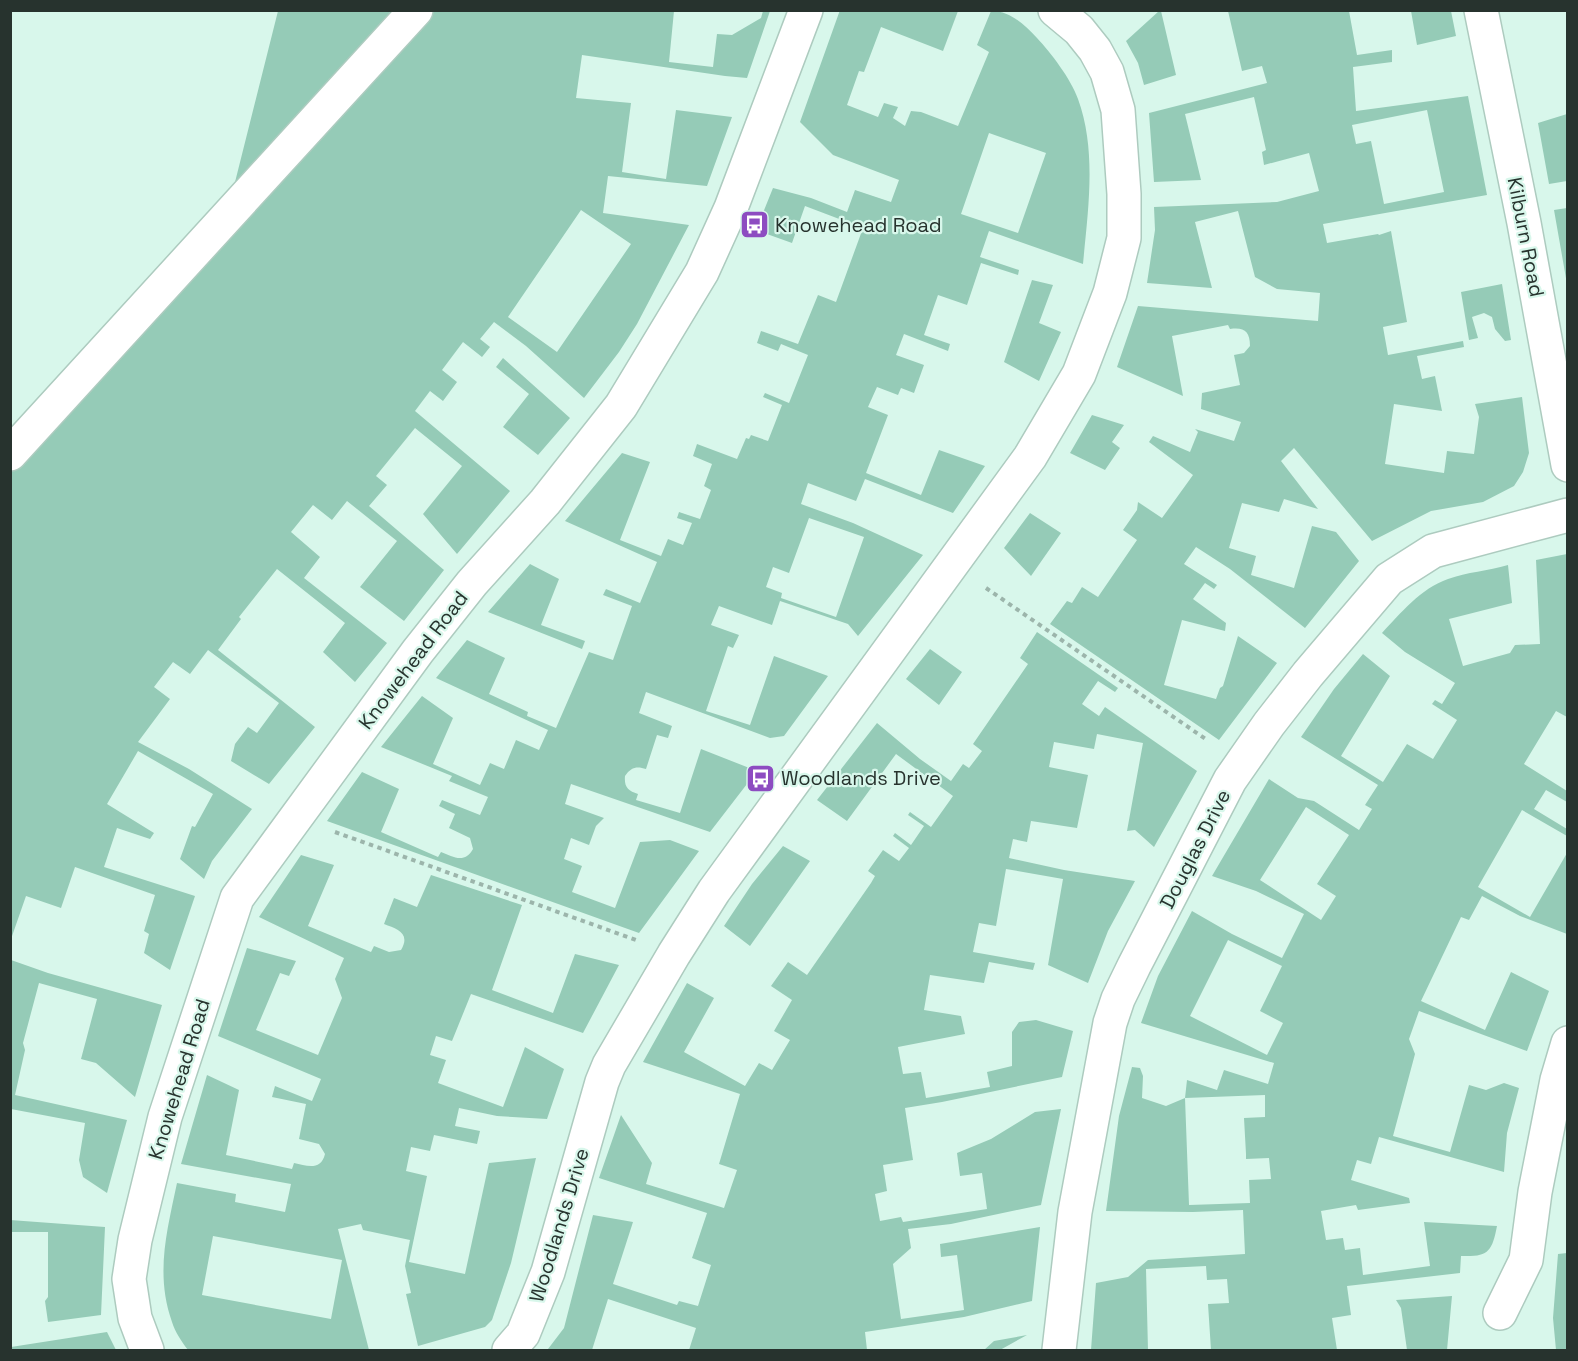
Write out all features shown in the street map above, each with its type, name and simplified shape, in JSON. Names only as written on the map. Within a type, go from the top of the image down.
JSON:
[{"type":"street","points":[[10,454],[416,10]]},
{"type":"street","name":"Knowehead Road","points":[[147,1350],[135,1318],[129,1279],[135,1240],[165,1117],[237,898],[418,651],[472,583],[545,502],[621,406],[702,272],[731,208],[806,10]]},
{"type":"street","name":"Woodlands Drive","points":[[508,1350],[523,1334],[548,1272],[582,1148],[606,1073],[674,954],[720,883],[1030,457],[1074,384],[1110,292],[1124,238],[1124,194],[1118,110],[1107,72],[1095,50],[1078,30],[1055,10]]},
{"type":"street","name":"Kilburn Road","points":[[1481,10],[1526,235],[1568,465]]},
{"type":"street","name":"Douglas Drive","points":[[1059,1350],[1075,1212],[1105,1046],[1115,1007],[1230,780],[1308,674],[1389,579],[1433,551],[1568,515]]},
{"type":"street","points":[[1500,1313],[1526,1260],[1535,1192],[1557,1080],[1568,1043]]},
{"type":"path","points":[[950,564],[1242,765]]},
{"type":"path","points":[[295,817],[674,954]]},
{"type":"green space","points":[[840,10],[958,11],[943,51],[881,27],[864,72],[859,71],[847,105],[878,117],[884,103],[898,107],[893,118],[905,126],[911,111],[921,112],[958,126],[989,52],[977,45],[991,11],[1004,13],[1027,28],[1048,51],[1071,83],[1078,99],[1088,139],[1090,181],[1083,264],[989,231],[980,257],[1019,270],[1018,275],[981,263],[967,305],[938,295],[924,335],[950,344],[948,351],[904,334],[896,355],[924,365],[914,393],[901,388],[898,395],[877,387],[868,407],[888,415],[866,473],[921,495],[939,450],[985,466],[953,513],[865,479],[856,501],[808,483],[801,504],[853,523],[923,555],[858,636],[848,624],[780,601],[772,625],[719,606],[711,625],[739,635],[733,648],[728,646],[706,711],[750,725],[774,656],[828,676],[784,736],[770,738],[646,692],[639,713],[672,726],[668,738],[657,735],[646,769],[634,768],[625,776],[627,788],[638,794],[636,800],[680,813],[701,749],[757,771],[710,832],[571,784],[565,804],[604,818],[596,826],[589,845],[571,838],[564,859],[582,866],[572,892],[615,908],[640,842],[670,840],[699,851],[639,933],[327,821],[362,772],[399,789],[381,832],[438,857],[441,852],[458,858],[470,854],[473,849],[470,838],[449,828],[455,814],[439,806],[442,800],[480,815],[488,797],[449,781],[452,776],[381,747],[422,696],[453,718],[433,764],[480,785],[490,763],[504,769],[516,740],[539,750],[548,730],[436,678],[467,640],[505,658],[489,694],[528,712],[527,716],[556,728],[589,652],[613,660],[632,606],[603,595],[606,589],[640,603],[657,562],[565,521],[622,453],[650,462],[620,540],[661,556],[668,539],[683,545],[692,523],[677,518],[679,512],[700,519],[711,490],[704,486],[712,464],[693,456],[697,444],[737,459],[746,438],[749,439],[751,435],[768,441],[782,405],[763,397],[765,393],[789,403],[808,355],[781,344],[778,351],[757,343],[761,331],[798,344],[818,295],[836,302],[863,228],[805,206],[792,243],[756,230],[773,188],[811,198],[847,212],[855,190],[891,202],[899,180],[833,155],[800,122]],"holes":[[[989,133],[1046,153],[1018,233],[961,214]],[[809,518],[864,537],[836,617],[781,598],[782,593],[766,587],[773,567],[789,573]]]},
{"type":"green space","points":[[278,11],[674,11],[669,62],[713,67],[717,34],[732,35],[761,18],[763,11],[770,11],[747,78],[582,55],[576,98],[631,103],[622,172],[666,179],[676,110],[732,117],[707,186],[608,176],[603,213],[689,225],[637,324],[584,398],[526,346],[494,322],[480,339],[490,347],[482,357],[463,342],[442,370],[457,382],[443,401],[430,391],[415,411],[510,491],[457,554],[423,514],[462,466],[415,428],[376,476],[387,485],[369,506],[444,570],[404,621],[360,587],[397,541],[347,501],[332,520],[313,505],[291,532],[320,557],[304,578],[387,643],[355,682],[323,652],[345,623],[277,569],[239,617],[241,619],[218,650],[315,727],[269,784],[231,761],[235,744],[248,727],[257,733],[279,703],[208,650],[190,674],[173,662],[154,687],[170,699],[138,742],[189,769],[252,809],[212,861],[204,879],[180,859],[192,826],[195,827],[213,794],[138,751],[107,804],[154,833],[150,839],[117,828],[104,867],[195,896],[170,970],[144,953],[149,934],[144,931],[155,895],[75,867],[61,908],[26,896],[11,939],[11,454],[226,218]],"holes":[[[581,210],[631,244],[557,352],[508,317]]]},
{"type":"green space","points":[[1161,11],[1176,75],[1144,85],[1138,63],[1126,41]]},
{"type":"green space","points":[[1228,11],[1349,11],[1357,55],[1392,50],[1392,62],[1353,67],[1356,111],[1468,96],[1487,195],[1323,224],[1327,243],[1391,231],[1407,322],[1383,327],[1388,355],[1463,341],[1464,347],[1417,356],[1422,379],[1435,376],[1442,411],[1394,404],[1385,464],[1444,473],[1447,451],[1474,454],[1479,417],[1475,404],[1522,397],[1529,453],[1523,472],[1514,486],[1483,502],[1431,511],[1372,541],[1294,448],[1281,461],[1318,509],[1284,499],[1279,512],[1242,503],[1229,548],[1256,556],[1251,575],[1294,588],[1312,526],[1336,532],[1359,561],[1305,628],[1230,569],[1196,547],[1184,564],[1217,585],[1214,589],[1205,583],[1193,599],[1226,623],[1225,631],[1182,620],[1164,685],[1216,699],[1223,686],[1238,636],[1277,663],[1219,740],[1050,624],[1067,601],[1072,603],[1082,587],[1098,597],[1137,540],[1123,530],[1137,510],[1138,502],[1162,518],[1193,475],[1149,442],[1153,436],[1190,452],[1198,432],[1195,429],[1234,441],[1241,422],[1201,409],[1202,393],[1240,385],[1234,355],[1244,353],[1250,346],[1249,337],[1245,331],[1230,329],[1228,325],[1172,336],[1183,396],[1117,367],[1138,306],[1318,321],[1320,293],[1277,289],[1255,277],[1238,211],[1195,222],[1212,288],[1147,283],[1155,230],[1154,207],[1277,202],[1319,191],[1309,153],[1264,165],[1262,152],[1266,150],[1254,97],[1185,114],[1201,180],[1154,182],[1149,113],[1267,83],[1262,66],[1242,71]],"holes":[[[1427,110],[1444,192],[1384,204],[1371,141],[1356,144],[1352,125]]]},
{"type":"green space","points":[[1411,11],[1451,11],[1456,36],[1417,45]]},
{"type":"green space","points":[[1567,114],[1567,181],[1549,184],[1538,123]]},
{"type":"green space","points":[[1568,208],[1567,284],[1554,210]]},
{"type":"green space","points":[[1032,280],[1053,285],[1039,323],[1061,332],[1039,381],[1004,362]]},
{"type":"green space","points":[[1502,284],[1511,340],[1505,341],[1495,329],[1492,317],[1484,313],[1472,317],[1478,338],[1469,340],[1461,292]]},
{"type":"green space","points":[[503,358],[570,418],[538,455],[503,427],[529,394],[496,367]]},
{"type":"green space","points":[[1092,415],[1124,425],[1112,442],[1120,448],[1105,470],[1070,453]]},
{"type":"green space","points":[[1030,513],[1061,533],[1031,576],[1004,548]]},
{"type":"green space","points":[[1567,554],[1567,717],[1556,711],[1524,764],[1567,791],[1567,802],[1546,790],[1534,809],[1567,829],[1567,836],[1522,810],[1478,887],[1530,917],[1567,853],[1567,934],[1520,916],[1482,896],[1469,920],[1461,917],[1421,1001],[1485,1030],[1511,972],[1549,991],[1527,1051],[1419,1011],[1409,1039],[1415,1054],[1393,1136],[1450,1152],[1469,1085],[1486,1090],[1504,1083],[1519,1088],[1507,1133],[1504,1172],[1379,1137],[1371,1164],[1357,1160],[1351,1180],[1409,1198],[1410,1203],[1358,1210],[1356,1205],[1321,1211],[1326,1240],[1343,1238],[1345,1250],[1360,1248],[1363,1275],[1430,1266],[1424,1222],[1497,1226],[1491,1247],[1483,1254],[1461,1256],[1460,1273],[1347,1286],[1351,1315],[1332,1318],[1337,1350],[1211,1350],[1208,1304],[1229,1303],[1227,1279],[1207,1280],[1206,1266],[1146,1269],[1148,1350],[1091,1350],[1096,1283],[1128,1277],[1148,1260],[1245,1254],[1243,1210],[1106,1211],[1119,1116],[1132,1067],[1140,1068],[1143,1076],[1142,1098],[1166,1106],[1185,1098],[1187,1080],[1217,1090],[1224,1070],[1268,1084],[1274,1063],[1141,1023],[1158,976],[1192,911],[1232,934],[1282,958],[1304,914],[1256,891],[1212,876],[1269,779],[1298,798],[1314,801],[1359,830],[1372,809],[1365,805],[1378,785],[1301,737],[1334,689],[1363,654],[1390,676],[1341,756],[1383,782],[1407,744],[1433,759],[1457,720],[1432,704],[1435,700],[1442,704],[1455,683],[1405,652],[1382,633],[1412,602],[1438,583],[1508,565],[1512,603],[1449,619],[1463,666],[1510,653],[1515,645],[1540,644],[1536,560]],"holes":[[[1306,807],[1349,835],[1317,884],[1336,896],[1321,920],[1260,880]],[[1228,940],[1282,966],[1260,1011],[1283,1023],[1267,1055],[1190,1016]],[[1265,1095],[1265,1117],[1244,1118],[1246,1159],[1269,1158],[1271,1179],[1249,1180],[1250,1203],[1189,1205],[1185,1098]]]},
{"type":"green space","points":[[530,564],[559,579],[541,625],[585,641],[582,649],[488,612]]},
{"type":"green space","points":[[1037,632],[1118,688],[1115,692],[1098,681],[1082,704],[1099,716],[1105,707],[1197,771],[1154,847],[1135,830],[1127,831],[1143,743],[1097,734],[1094,749],[1054,742],[1049,767],[1088,775],[1077,828],[1031,821],[1027,842],[1013,839],[1009,858],[1064,870],[1135,881],[1108,931],[1088,983],[1048,965],[1063,879],[1006,869],[996,926],[979,923],[973,952],[1035,963],[1033,970],[989,962],[984,983],[930,975],[924,1010],[961,1016],[965,1034],[898,1047],[903,1074],[921,1072],[926,1098],[990,1087],[987,1072],[1012,1066],[1012,1032],[1019,1022],[1036,1020],[1073,1031],[1062,1077],[905,1108],[913,1160],[883,1165],[887,1191],[875,1194],[880,1221],[901,1217],[903,1222],[987,1209],[982,1173],[960,1176],[957,1153],[991,1139],[1035,1112],[1061,1109],[1041,1205],[951,1224],[908,1229],[911,1248],[893,1264],[901,1319],[964,1310],[957,1255],[941,1257],[940,1244],[1040,1227],[1032,1301],[964,1317],[865,1332],[867,1350],[689,1350],[696,1328],[608,1299],[592,1350],[548,1349],[564,1328],[593,1215],[633,1222],[613,1284],[677,1305],[679,1301],[698,1306],[711,1265],[692,1258],[707,1213],[599,1178],[621,1115],[652,1163],[646,1184],[724,1208],[737,1170],[719,1164],[740,1094],[643,1062],[687,983],[714,998],[684,1052],[745,1086],[759,1063],[772,1070],[790,1040],[774,1031],[792,1000],[771,986],[788,962],[807,975],[871,883],[875,876],[868,871],[883,850],[899,861],[909,848],[893,836],[895,833],[911,845],[924,826],[908,815],[910,812],[931,827],[953,796],[896,754],[847,821],[817,800],[877,723],[920,759],[951,781],[963,764],[969,768],[982,751],[973,744],[1028,664],[1020,658]]},
{"type":"green space","points":[[930,649],[962,672],[939,705],[906,679]]},
{"type":"green space","points":[[783,846],[810,861],[750,946],[724,926],[752,884]]},
{"type":"green space","points":[[301,855],[334,865],[308,926],[371,952],[374,946],[389,952],[401,950],[404,944],[403,936],[398,930],[384,924],[394,898],[417,907],[431,875],[522,905],[492,990],[553,1013],[575,954],[619,965],[583,1033],[471,994],[452,1041],[436,1036],[430,1055],[446,1060],[438,1083],[503,1107],[525,1047],[564,1069],[547,1119],[497,1116],[459,1108],[455,1126],[480,1131],[477,1144],[434,1135],[430,1151],[411,1147],[406,1171],[427,1176],[409,1262],[465,1274],[489,1163],[536,1158],[511,1263],[492,1320],[485,1327],[418,1346],[406,1294],[411,1293],[405,1266],[410,1240],[363,1230],[361,1224],[338,1229],[369,1350],[188,1350],[177,1333],[167,1304],[163,1270],[177,1183],[236,1194],[235,1202],[285,1212],[291,1184],[181,1164],[207,1075],[239,1090],[226,1155],[292,1169],[294,1163],[317,1165],[325,1154],[319,1144],[299,1139],[306,1104],[272,1097],[275,1086],[312,1101],[321,1079],[218,1036],[247,948],[296,961],[289,976],[280,973],[256,1030],[318,1055],[342,998],[335,979],[344,958],[259,917]],"holes":[[[213,1236],[342,1260],[331,1319],[202,1295]]]},
{"type":"green space","points":[[11,960],[48,973],[162,1005],[135,1097],[96,1063],[81,1059],[97,999],[39,983],[23,1043],[25,1050],[15,1095],[127,1120],[107,1193],[83,1177],[79,1160],[85,1123],[11,1109]]},
{"type":"green space","points":[[10,1220],[105,1227],[101,1315],[48,1322],[45,1301],[48,1297],[48,1232],[11,1232]]},
{"type":"green space","points":[[1567,1253],[1567,1350],[1556,1350],[1553,1318],[1558,1254]]},
{"type":"green space","points":[[1452,1296],[1447,1350],[1407,1350],[1401,1308],[1396,1300]]},
{"type":"green space","points":[[107,1332],[116,1350],[11,1350],[11,1347]]},
{"type":"green space","points":[[1027,1335],[1000,1350],[984,1350],[994,1341]]},
{"type":"place","name":"Knowehead Road","points":[[754,225]]},
{"type":"place","name":"Woodlands Drive","points":[[760,778]]}]
